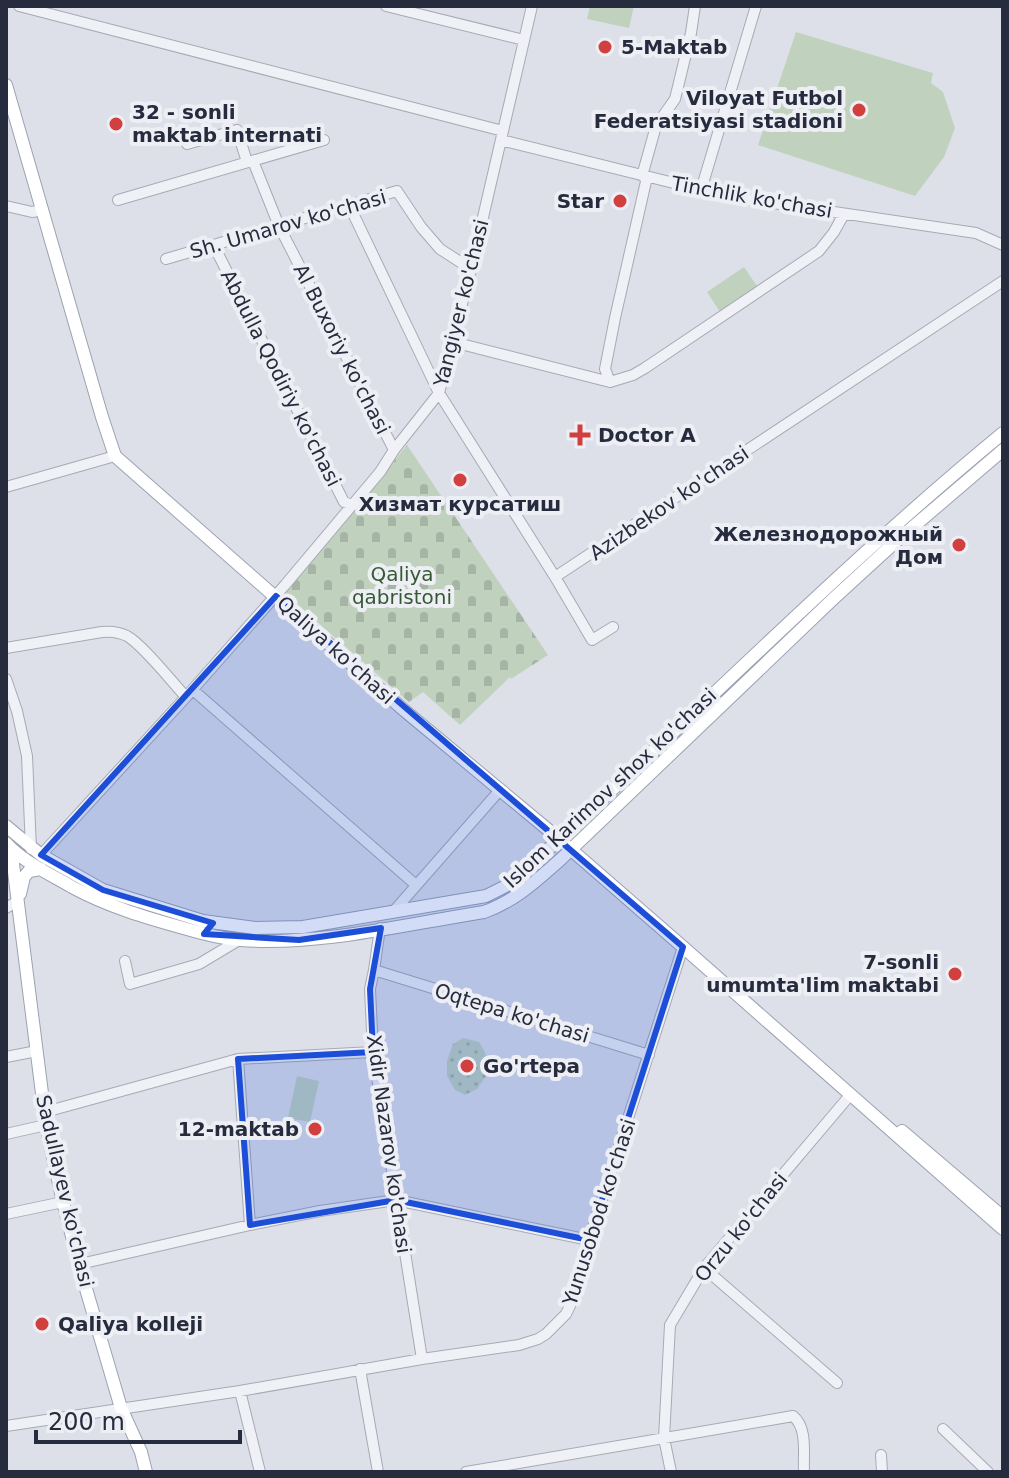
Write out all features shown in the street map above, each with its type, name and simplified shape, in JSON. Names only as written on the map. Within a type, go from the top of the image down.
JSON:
[{"type":"main road","points":[[6,85],[115,456]]},
{"type":"main road","name":"Islom Karimov shox ko'chasi","points":[[6,826],[36,852],[103,890],[239,940],[327,937],[484,912],[525,890],[570,850],[949,478],[1003,433]]},
{"type":"main road","name":"Islom Karimov shox ko'chasi","points":[[8,846],[41,869],[99,901],[150,919],[205,927],[273,929],[333,923],[486,896],[519,876],[730,676],[1003,450]]},
{"type":"main road","name":"Qaliya ko'chasi","points":[[115,456],[405,711],[559,839],[1003,1229]]},
{"type":"main road","name":"Sadullayev ko'chasi","points":[[8,846],[46,1119],[63,1202],[121,1408],[141,1452],[146,1472]]},
{"type":"main road","points":[[18,901],[24,877],[29,871],[41,869]]},
{"type":"main road","name":"Qaliya ko'chasi","points":[[851,1094],[889,1120],[1003,1217]]},
{"type":"street","name":"Tinchlik ko'chasi","points":[[19,6],[701,190],[976,233],[1003,245]]},
{"type":"street","points":[[386,6],[524,40]]},
{"type":"street","name":"Yangiyer ko'chasi","points":[[36,852],[190,694],[353,505],[439,393],[532,6]]},
{"type":"street","points":[[610,382],[605,369],[644,176],[656,126],[675,99],[695,6]]},
{"type":"street","points":[[701,190],[756,6]]},
{"type":"street","name":"Al Buxoriy ko'chasi","points":[[187,144],[237,130],[279,226],[394,450]]},
{"type":"street","points":[[118,200],[324,140]]},
{"type":"street","name":"Sh. Umarov ko'chasi","points":[[166,259],[397,191],[440,249],[471,269]]},
{"type":"street","points":[[349,205],[439,393],[592,640],[613,627]]},
{"type":"street","points":[[6,206],[32,212],[43,210]]},
{"type":"street","points":[[453,342],[610,382],[633,375],[819,251],[844,214]]},
{"type":"street","name":"Abdulla Qodiriy ko'chasi","points":[[214,246],[344,502],[353,505]]},
{"type":"street","name":"Azizbekov ko'chasi","points":[[555,577],[1003,281]]},
{"type":"street","points":[[6,487],[115,456]]},
{"type":"street","points":[[6,648],[102,632],[125,634],[190,694],[416,885]]},
{"type":"street","points":[[6,679],[27,756],[36,852]]},
{"type":"street","points":[[393,913],[500,790]]},
{"type":"street","points":[[6,908],[18,901]]},
{"type":"street","name":"Xidir Nazarov ko'chasi","points":[[380,928],[370,989],[373,1052],[422,1359]]},
{"type":"street","points":[[125,961],[130,984],[199,964],[239,940]]},
{"type":"street","name":"Yunusobod ko'chasi","points":[[6,1426],[519,1345],[546,1334],[570,1306],[683,947]]},
{"type":"street","name":"Oqtepa ko'chasi","points":[[374,970],[649,1055]]},
{"type":"street","points":[[6,1057],[37,1051]]},
{"type":"street","points":[[6,1134],[238,1059],[373,1052]]},
{"type":"street","points":[[238,1059],[250,1225]]},
{"type":"street","name":"Orzu ko'chasi","points":[[671,1472],[664,1438],[670,1325],[704,1268],[851,1094]]},
{"type":"street","points":[[80,1264],[250,1225],[396,1200],[589,1240]]},
{"type":"street","points":[[6,1214],[63,1202]]},
{"type":"street","points":[[704,1268],[837,1383]]},
{"type":"street","points":[[360,1369],[378,1472]]},
{"type":"street","points":[[240,1391],[260,1472]]},
{"type":"street","points":[[466,1472],[793,1416],[803,1430],[804,1472]]},
{"type":"street","points":[[943,1429],[988,1472]]},
{"type":"street","points":[[881,1455],[882,1472]]},
{"type":"highlighted area","points":[[276,596],[683,947],[589,1240],[396,1200],[250,1225],[238,1059],[373,1052],[370,989],[381,928],[299,940],[204,934],[213,923],[103,890],[41,855]]},
{"type":"green space","points":[[590,6],[634,6],[629,28],[587,19]]},
{"type":"green space","name":"Viloyat Futbol Federatsiyasi stadioni","points":[[796,32],[933,73],[931,83],[943,92],[955,128],[944,157],[915,196],[758,145]]},
{"type":"green space","points":[[744,267],[757,286],[720,312],[707,292]]},
{"type":"green space","name":"Qaliya qabristoni","points":[[407,445],[548,655],[510,677],[460,725],[423,692],[409,702],[285,594]]},
{"type":"green space","name":"Go'rtepa","points":[[463,1038],[479,1042],[485,1052],[489,1072],[477,1089],[465,1095],[455,1090],[447,1076],[447,1061],[453,1044]]},
{"type":"green space","points":[[297,1076],[319,1081],[310,1122],[288,1118]]},
{"type":"place","name":"5-Maktab","points":[[605,47]]},
{"type":"place","name":"Viloyat Futbol Federatsiyasi stadioni","points":[[859,110]]},
{"type":"place","name":"32 - sonli maktab internati","points":[[116,124]]},
{"type":"place","name":"Star","points":[[620,201]]},
{"type":"place","name":"Doctor A","points":[[580,435]]},
{"type":"place","name":"Хизмат курсатиш","points":[[460,480]]},
{"type":"place","name":"Железнодорожный Дом","points":[[959,545]]},
{"type":"place","name":"7-sonli umumta'lim maktabi","points":[[955,974]]},
{"type":"place","name":"Go'rtepa","points":[[467,1066]]},
{"type":"place","name":"12-maktab","points":[[315,1129]]},
{"type":"place","name":"Qaliya kolleji","points":[[42,1324]]}]
